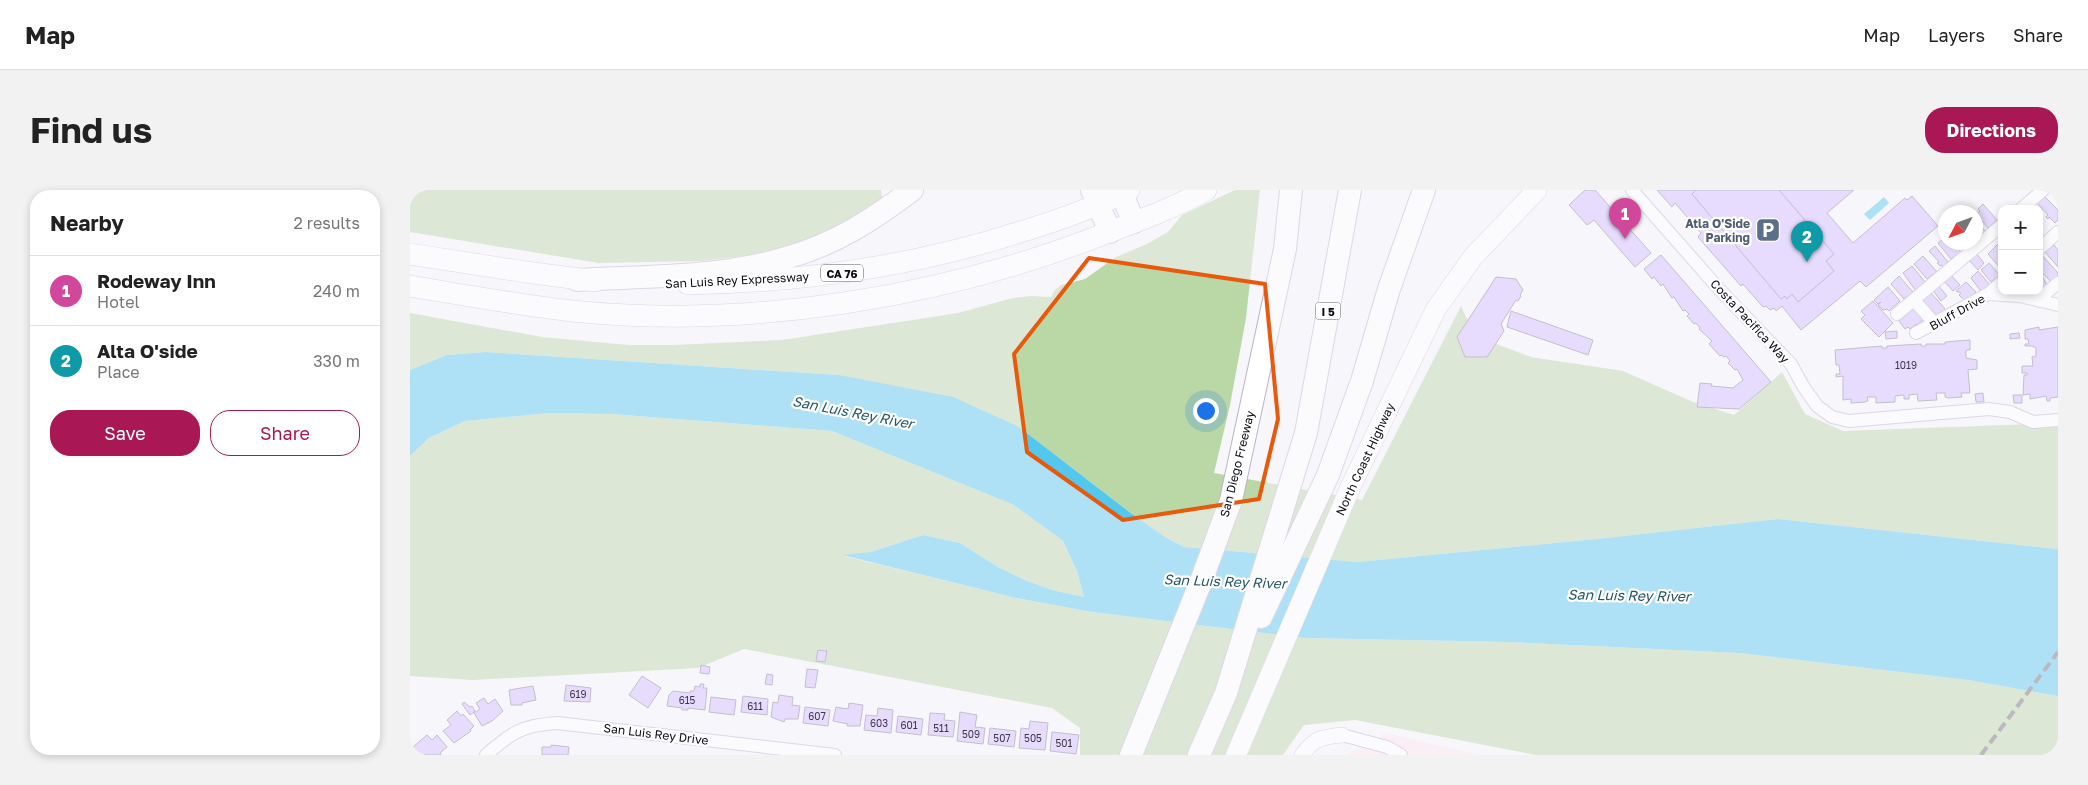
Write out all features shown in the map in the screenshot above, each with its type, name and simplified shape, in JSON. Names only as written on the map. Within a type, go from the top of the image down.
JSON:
[{"type":"highway","points":[[577,280],[698,272],[750,266],[790,257],[848,234],[912,190]]},
{"type":"highway","name":"CA 76","points":[[410,286],[516,303],[592,312],[704,316],[795,309],[864,300],[929,288],[1006,268],[1110,232],[1206,190]]},
{"type":"highway","name":"San Diego Freeway","points":[[1131,755],[1200,584],[1231,500],[1285,248],[1291,190]]},
{"type":"highway","name":"I 5","points":[[1199,755],[1226,693],[1306,433],[1350,190]]},
{"type":"highway","points":[[1226,693],[1328,475],[1362,380],[1388,289],[1424,190]]},
{"type":"highway","points":[[1124,191],[1134,222]]},
{"type":"highway","name":"CA 76","points":[[1095,197],[1124,191]]},
{"type":"highway","points":[[1095,197],[1110,232]]},
{"type":"highway","name":"San Luis Rey Expressway","points":[[577,280],[690,284],[794,279],[855,271],[909,262],[991,242],[1046,224],[1095,197]]},
{"type":"highway","name":"CA 76","points":[[410,254],[577,280]]},
{"type":"main road","name":"North Coast Highway","points":[[1236,755],[1351,486],[1436,309],[1473,257],[1537,190]]},
{"type":"street","name":"Costa Pacifica Way","points":[[1632,190],[1719,289],[1791,364],[1817,406],[1832,417],[1849,421],[1989,409],[2010,412],[2033,422],[2058,420]]},
{"type":"street","points":[[2025,205],[2042,190]]},
{"type":"street","points":[[1897,314],[1998,229]]},
{"type":"street","points":[[2043,245],[2058,232]]},
{"type":"street","points":[[2038,300],[2058,283]]},
{"type":"street","points":[[1988,294],[1998,285]]},
{"type":"street","name":"Bluff Drive","points":[[1916,333],[1988,294],[2020,296],[2058,305]]},
{"type":"street","points":[[1914,300],[1935,324]]},
{"type":"street","name":"San Luis Rey Drive","points":[[486,755],[505,738],[520,729],[537,724],[557,723],[835,755]]},
{"type":"street","points":[[1302,755],[1309,745],[1321,736],[1342,735],[1387,747],[1401,755]]},
{"type":"highlighted area","points":[[1089,258],[1265,284],[1278,419],[1259,499],[1123,520],[1027,452],[1014,354]]},
{"type":"shaded area","points":[[1385,733],[1480,755],[1346,755]]},
{"type":"green space","points":[[410,190],[881,190],[883,203],[794,250],[701,261],[599,263],[410,232]]},
{"type":"green space","points":[[1235,190],[1260,190],[1246,318],[1230,405],[1214,473],[1362,500],[1461,306],[1475,336],[1531,357],[1623,371],[1693,402],[1734,415],[1782,372],[1805,414],[1843,431],[2058,423],[2058,549],[1778,519],[1358,562],[1184,547],[1165,537],[1128,511],[1019,427],[839,375],[485,352],[447,355],[410,370],[410,313],[542,337],[628,345],[674,345],[782,340],[958,313],[1013,298],[1031,296],[1051,297],[1054,291],[1061,285],[1085,279],[1116,257],[1147,244],[1168,232],[1182,215]]},
{"type":"green space","points":[[550,413],[611,414],[832,431],[1014,505],[1063,541],[1077,571],[1084,597],[1052,590],[1025,580],[998,567],[960,543],[923,535],[871,552],[844,556],[1016,598],[1092,612],[1305,638],[1510,642],[1739,653],[1968,680],[2058,696],[2058,755],[1536,755],[1355,720],[1304,725],[1283,755],[1080,755],[1080,728],[1052,708],[744,649],[698,668],[473,680],[410,676],[410,456],[429,438],[465,421]]},
{"type":"water","points":[[1884,197],[1889,203],[1870,220],[1864,214]]},
{"type":"water","name":"San Luis Rey River","points":[[485,352],[839,375],[953,397],[1019,427],[1128,511],[1165,537],[1184,547],[1358,562],[1778,519],[2058,549],[2058,696],[1968,680],[1739,653],[1510,642],[1305,638],[1092,612],[1016,598],[842,555],[871,552],[923,535],[960,543],[998,567],[1025,580],[1052,590],[1084,597],[1077,571],[1063,541],[1014,505],[832,431],[611,414],[550,413],[465,421],[429,438],[410,456],[410,370],[447,355]]},
{"type":"building","points":[[1585,190],[1595,190],[1651,253],[1635,267],[1594,220],[1587,225],[1569,205]]},
{"type":"building","points":[[1657,190],[1854,190],[1827,213],[1853,243],[1905,198],[1907,200],[1912,196],[1938,226],[1866,287],[1860,281],[1801,330],[1782,306],[1776,311],[1774,308],[1770,310],[1766,306],[1763,307],[1743,284],[1741,286],[1698,237],[1701,233],[1675,203],[1672,207]]},
{"type":"building","name":"Atla O'Side Parking","points":[[1696,190],[1779,190],[1834,254],[1826,261],[1834,271],[1798,302],[1792,294],[1787,299],[1785,296],[1781,299],[1692,194]]},
{"type":"building","points":[[2043,195],[2058,210],[2058,220],[2055,223],[2049,217],[2048,219],[2046,217],[2048,215],[2043,210],[2043,205],[2039,205],[2034,200]]},
{"type":"building","points":[[1982,205],[1997,220],[1988,228],[1983,222]]},
{"type":"building","points":[[1998,244],[1998,265],[1988,254]]},
{"type":"building","points":[[2054,245],[2058,250],[2058,267],[2045,252]]},
{"type":"building","points":[[1935,246],[1948,262],[1943,267],[1942,265],[1940,266],[1937,263],[1939,262],[1929,251]]},
{"type":"building","points":[[1944,250],[1959,250],[1961,252],[1951,259]]},
{"type":"building","points":[[1975,252],[1984,263],[1978,270],[1968,259]]},
{"type":"building","points":[[1661,255],[1771,382],[1739,409],[1697,407],[1700,383],[1733,388],[1743,380],[1737,369],[1735,370],[1728,363],[1730,361],[1726,356],[1720,356],[1709,344],[1712,341],[1687,316],[1689,314],[1685,310],[1683,311],[1663,284],[1661,286],[1654,277],[1652,279],[1644,269]]},
{"type":"building","points":[[1923,256],[1937,272],[1927,279],[1914,264]]},
{"type":"building","points":[[2043,256],[2058,273],[2058,278],[2052,283],[2043,273]]},
{"type":"building","points":[[1989,263],[1998,273],[1998,277],[1991,282],[1981,270]]},
{"type":"building","points":[[1912,266],[1925,282],[1916,291],[1903,273]]},
{"type":"building","points":[[1978,271],[1990,285],[1982,291],[1971,278]]},
{"type":"building","points":[[1949,273],[1960,285],[1953,291],[1943,280]]},
{"type":"building","points":[[1899,276],[1913,292],[1904,299],[1891,284]]},
{"type":"building","points":[[1496,277],[1516,279],[1523,290],[1521,296],[1518,301],[1516,300],[1501,324],[1504,331],[1487,357],[1465,357],[1457,337]]},
{"type":"building","points":[[2043,278],[2047,285],[2043,288]]},
{"type":"building","points":[[1966,282],[1976,292],[1967,300],[1966,298],[1964,300],[1959,295],[1961,293],[1956,291]]},
{"type":"building","points":[[1937,284],[1947,296],[1941,301],[1931,288]]},
{"type":"building","points":[[1888,287],[1900,301],[1889,311],[1887,309],[1883,310],[1878,305],[1881,302],[1878,304],[1874,300]]},
{"type":"building","points":[[1930,292],[1947,311],[1937,316],[1923,301]]},
{"type":"building","points":[[1873,301],[1893,323],[1879,337],[1861,319],[1865,315],[1861,311]]},
{"type":"building","points":[[1915,307],[1924,319],[1910,329],[1908,327],[1905,329],[1899,321]]},
{"type":"building","points":[[1511,311],[1593,340],[1588,355],[1507,327]]},
{"type":"building","points":[[2039,327],[2039,330],[2058,327],[2058,397],[2050,398],[2050,401],[2047,401],[2046,396],[2030,399],[2030,394],[2023,395],[2024,375],[2027,375],[2027,373],[2022,373],[2022,366],[2033,366],[2032,357],[2036,356],[2036,348],[2025,346],[2025,344],[2029,344],[2028,339],[2025,339],[2025,330]]},
{"type":"building","points":[[1897,331],[1897,338],[1886,339],[1885,332]]},
{"type":"building","points":[[2019,333],[2020,338],[2010,339],[2010,334]]},
{"type":"building","points":[[1970,340],[1970,350],[1966,350],[1966,358],[1977,360],[1977,369],[1968,370],[1970,393],[1961,393],[1962,397],[1948,398],[1945,397],[1945,393],[1936,393],[1937,400],[1918,401],[1917,394],[1909,395],[1909,399],[1904,399],[1904,395],[1895,396],[1895,402],[1876,403],[1876,397],[1867,397],[1868,401],[1865,402],[1851,403],[1851,399],[1843,400],[1843,376],[1836,377],[1836,374],[1840,374],[1839,365],[1836,365],[1835,350],[1882,346],[1882,348],[1887,348],[1887,346],[1921,344],[1921,346],[1926,346],[1926,344],[1945,344],[1945,342]]},
{"type":"building","points":[[1983,393],[1984,402],[1976,402],[1975,394]]},
{"type":"building","points":[[2013,395],[2022,395],[2022,403],[2014,403]]},
{"type":"building","points":[[818,650],[827,651],[825,662],[816,661]]},
{"type":"building","points":[[701,665],[710,667],[709,674],[700,673]]},
{"type":"building","points":[[807,669],[818,670],[815,688],[805,687]]},
{"type":"building","points":[[767,674],[773,675],[772,685],[765,684]]},
{"type":"building","points":[[642,676],[661,688],[648,708],[629,695]]},
{"type":"building","points":[[700,684],[704,684],[703,688],[707,688],[705,710],[688,708],[688,710],[682,710],[682,708],[667,706],[669,695],[673,691],[690,693],[690,691],[694,691],[695,686],[700,687]]},
{"type":"building","points":[[566,685],[591,688],[590,702],[564,701]]},
{"type":"building","points":[[533,686],[536,700],[522,703],[522,705],[511,705],[509,690]]},
{"type":"building","points":[[779,695],[793,697],[792,705],[800,706],[798,719],[785,719],[784,722],[771,717],[773,702],[778,703]]},
{"type":"building","points":[[743,696],[768,699],[767,715],[741,712]]},
{"type":"building","points":[[711,697],[736,700],[734,715],[709,712]]},
{"type":"building","points":[[484,698],[488,704],[495,699],[503,711],[492,721],[482,726],[474,713],[480,709],[476,703]]},
{"type":"building","points":[[464,702],[470,707],[472,706],[475,711],[470,715],[462,704]]},
{"type":"building","points":[[849,703],[863,705],[860,726],[847,726],[848,724],[833,721],[836,707],[848,709]]},
{"type":"building","points":[[805,707],[830,710],[828,726],[803,723]]},
{"type":"building","points":[[878,708],[893,710],[891,733],[864,730],[866,715],[877,716]]},
{"type":"building","points":[[457,711],[461,716],[463,714],[474,726],[471,731],[454,743],[443,731],[451,725],[447,720]]},
{"type":"building","points":[[960,712],[977,715],[975,727],[985,728],[983,744],[957,741]]},
{"type":"building","points":[[930,713],[945,714],[944,720],[955,721],[953,737],[928,735]]},
{"type":"building","points":[[898,716],[923,719],[921,735],[896,732]]},
{"type":"building","points":[[1030,721],[1048,723],[1045,750],[1019,748],[1021,728],[1029,729]]},
{"type":"building","points":[[990,728],[1016,731],[1014,747],[988,744]]},
{"type":"building","points":[[1052,732],[1079,735],[1076,754],[1050,751]]},
{"type":"building","points":[[427,735],[432,740],[437,735],[447,747],[440,753],[441,755],[420,755],[413,747]]},
{"type":"building","points":[[551,745],[569,747],[568,755],[542,755],[542,747],[551,747]]},
{"type":"railway","points":[[1981,755],[2058,652]]},
{"type":"place","name":"Atla O'Side Parking","points":[[1768,230]]},
{"type":"place","name":"Rodeway Inn","points":[[1625,239]]},
{"type":"place","name":"Alta O'side","points":[[1807,262]]}]
